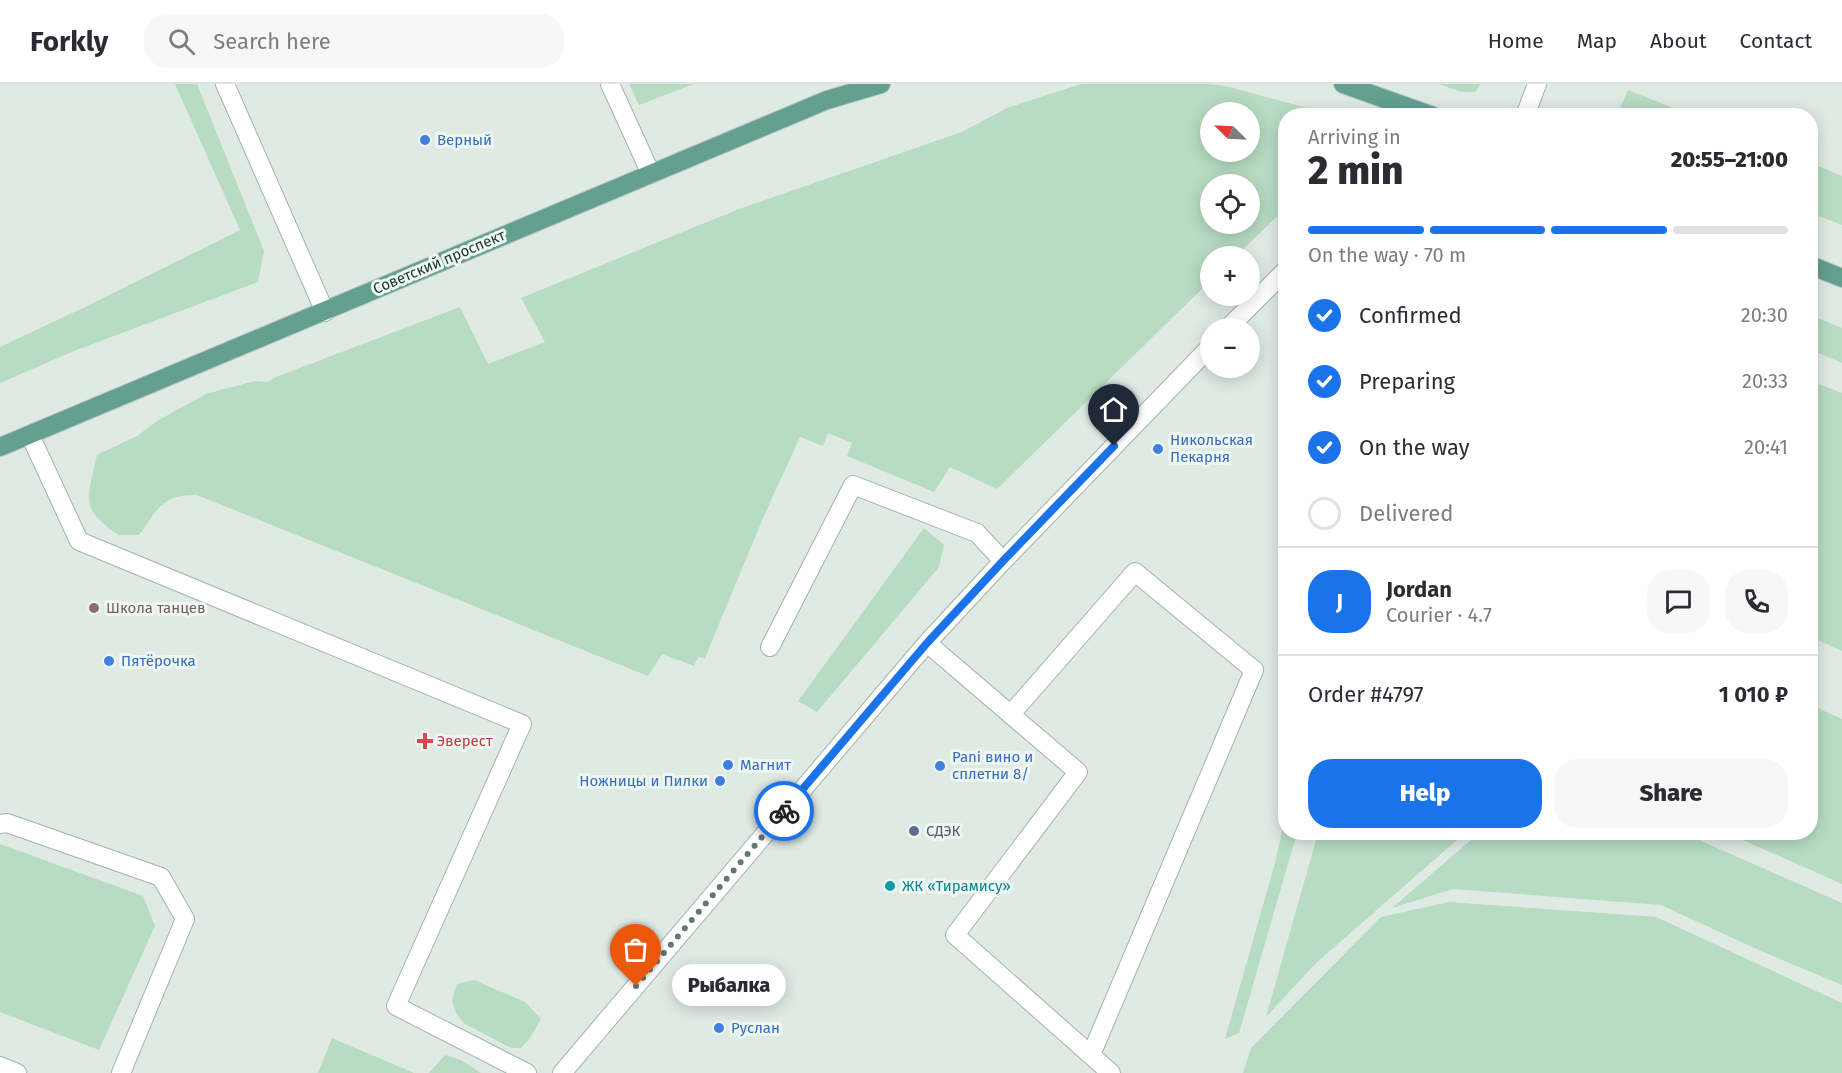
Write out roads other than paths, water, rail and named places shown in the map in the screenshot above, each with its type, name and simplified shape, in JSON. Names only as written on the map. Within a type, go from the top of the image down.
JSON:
[{"type":"main road","name":"Советский проспект","points":[[0,447],[827,100],[881,84]]},
{"type":"main road","points":[[1343,84],[1412,108]]},
{"type":"main road","points":[[1818,268],[1842,278]]},
{"type":"street","points":[[225,84],[325,312]]},
{"type":"street","points":[[610,84],[651,174]]},
{"type":"street","points":[[1528,108],[1538,84]]},
{"type":"street","points":[[1238,318],[1278,278]]},
{"type":"street","points":[[562,1073],[927,643],[1200,357]]},
{"type":"street","points":[[30,435],[79,541],[522,724],[396,1006],[527,1073]]},
{"type":"street","points":[[770,647],[852,485],[977,533],[1003,561]]},
{"type":"street","points":[[1011,714],[1135,572],[1254,670],[1091,1055]]},
{"type":"street","points":[[927,643],[1078,772],[955,935],[1111,1073]]},
{"type":"street","points":[[0,824],[7,823],[161,877],[185,919],[121,1073]]},
{"type":"street","points":[[0,1066],[16,1073]]},
{"type":"place","name":"Верный","points":[[425,140]]},
{"type":"place","name":"Никольская Пекарня","points":[[1158,449]]},
{"type":"place","name":"Школа танцев","points":[[94,608]]},
{"type":"place","name":"Пятёрочка","points":[[109,661]]},
{"type":"place","name":"Эверест","points":[[425,741]]},
{"type":"place","name":"Магнит","points":[[728,765]]},
{"type":"place","name":"Pani вино и сплетни 8/","points":[[940,766]]},
{"type":"place","name":"Ножницы и Пилки","points":[[720,781]]},
{"type":"place","name":"СДЭК","points":[[914,831]]},
{"type":"place","name":"ЖК «Тирамису»","points":[[890,886]]},
{"type":"place","name":"Рыбалка","points":[[636,986]]},
{"type":"place","name":"Руслан","points":[[719,1028]]}]
